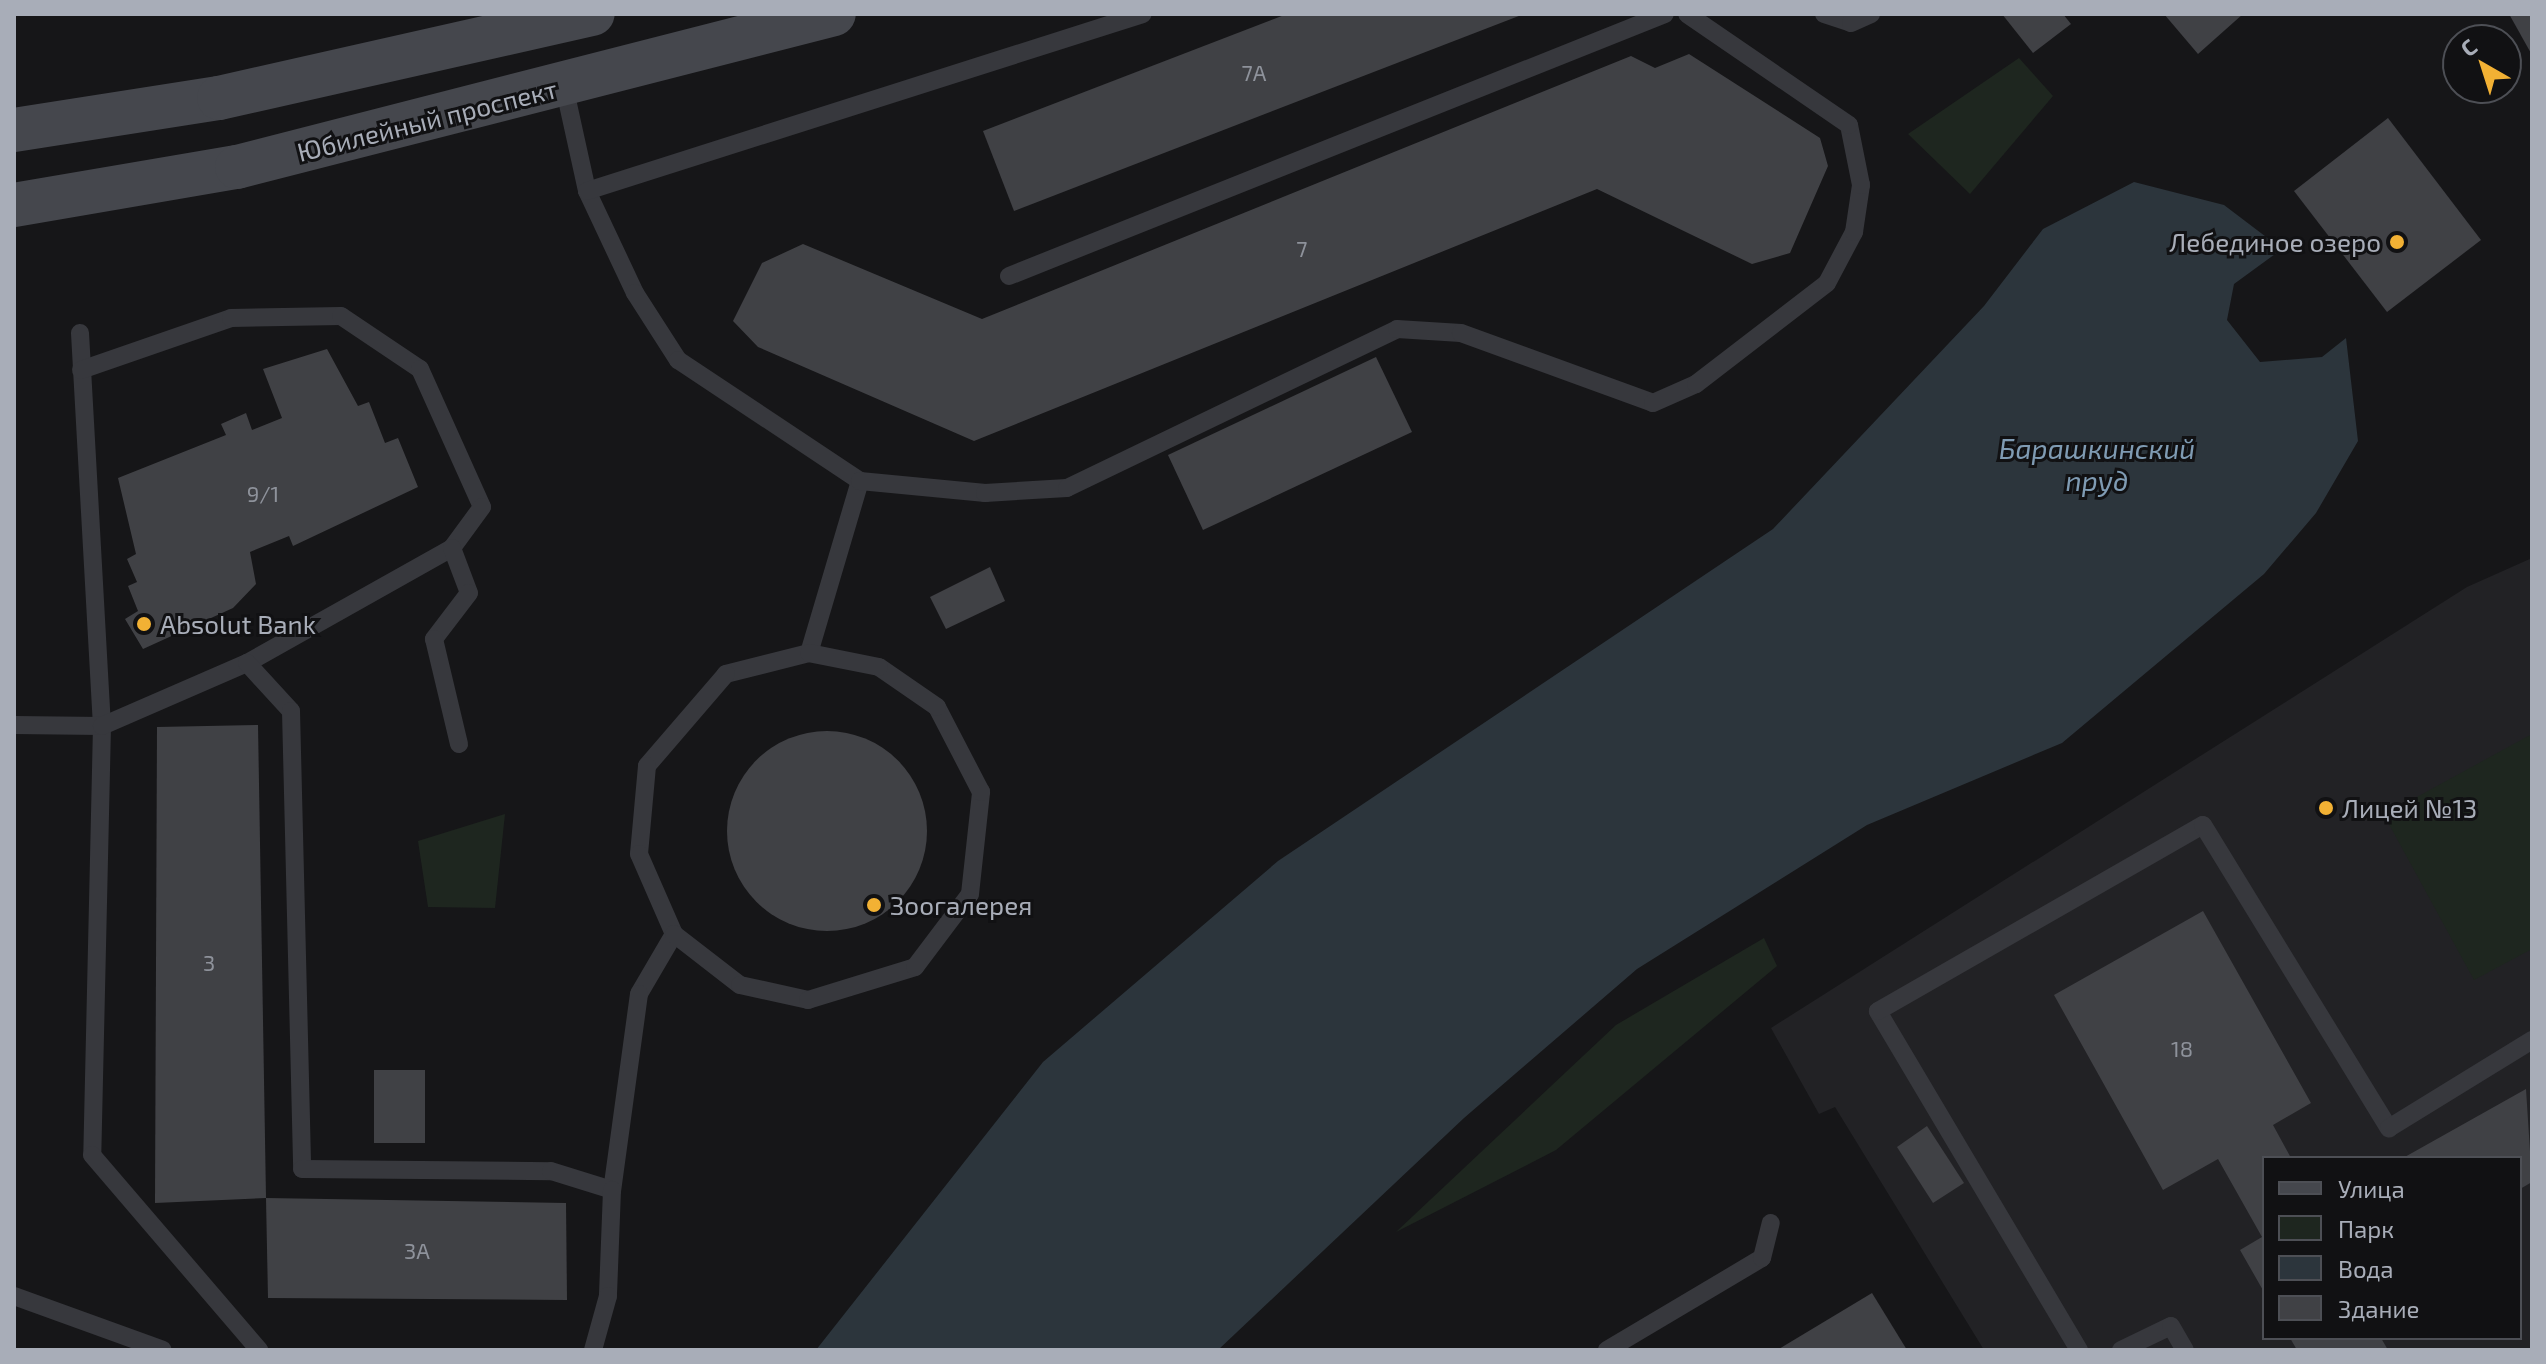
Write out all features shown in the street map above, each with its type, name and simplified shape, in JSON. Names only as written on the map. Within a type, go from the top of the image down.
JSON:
[{"type":"main road","points":[[14,130],[219,98],[590,14]]},
{"type":"main road","name":"Юбилейный проспект","points":[[14,205],[237,167],[564,86],[834,14]]},
{"type":"lane","points":[[587,191],[1143,14]]},
{"type":"lane","points":[[1009,276],[1665,14]]},
{"type":"lane","points":[[564,86],[587,191],[635,293],[678,360],[860,481],[985,493],[1067,488],[1397,329],[1461,333],[1653,403],[1696,384],[1827,283],[1854,232],[1861,185],[1849,125],[1687,14]]},
{"type":"lane","points":[[1824,14],[1851,23],[1871,14]]},
{"type":"lane","points":[[14,725],[102,726],[247,663],[452,548],[482,507],[420,369],[341,316],[231,318],[81,370]]},
{"type":"lane","points":[[80,333],[102,726],[92,1155],[259,1350]]},
{"type":"lane","points":[[809,653],[860,481]]},
{"type":"lane","points":[[452,548],[469,593],[434,639],[459,744]]},
{"type":"lane","points":[[809,653],[879,667],[937,707],[981,792],[970,894],[915,967],[808,1000],[740,985],[674,934],[639,854],[647,766],[726,674],[809,653]]},
{"type":"lane","points":[[247,663],[291,711],[302,1169],[551,1171],[612,1190]]},
{"type":"lane","points":[[2079,1350],[1878,1011],[2203,825],[2389,1128],[2532,1040]]},
{"type":"lane","points":[[593,1350],[608,1296],[612,1190],[639,994],[674,934]]},
{"type":"lane","points":[[1607,1350],[1762,1258],[1771,1223]]},
{"type":"lane","points":[[14,1296],[163,1350]]},
{"type":"lane","points":[[2121,1350],[2171,1326],[2185,1350]]},
{"type":"shaded area","name":"Лицей №13","points":[[2532,558],[2532,1350],[1984,1350],[1835,1107],[1819,1114],[1771,1028],[2467,587]]},
{"type":"green space","points":[[2019,58],[2053,96],[1970,194],[1908,134]]},
{"type":"green space","points":[[2532,734],[2532,949],[2474,980],[2384,815]]},
{"type":"green space","points":[[505,814],[495,908],[428,907],[418,841]]},
{"type":"green space","points":[[1764,938],[1777,966],[1556,1150],[1396,1232],[1616,1025]]},
{"type":"water","name":"Барашкинский пруд","points":[[2134,182],[2224,205],[2282,249],[2234,284],[2227,320],[2260,362],[2322,357],[2346,338],[2358,441],[2316,513],[2264,574],[2062,743],[1867,825],[1637,969],[1464,1118],[1218,1350],[816,1350],[1043,1062],[1278,861],[1773,529],[1984,306],[2043,229]]},
{"type":"building","points":[[1287,14],[1524,14],[1014,211],[983,131]]},
{"type":"building","points":[[2002,14],[2063,14],[2071,24],[2033,53]]},
{"type":"building","points":[[2164,14],[2243,14],[2198,54]]},
{"type":"building","points":[[2509,14],[2532,14],[2532,55],[2522,37],[2522,24],[2515,24]]},
{"type":"building","points":[[1689,54],[1820,138],[1828,166],[1790,253],[1752,264],[1597,189],[974,441],[758,347],[733,321],[762,263],[803,244],[982,319],[1631,56],[1655,68]]},
{"type":"building","points":[[2388,118],[2481,240],[2387,312],[2294,191]]},
{"type":"building","points":[[327,349],[358,406],[369,402],[385,443],[398,438],[418,487],[293,546],[289,536],[250,552],[256,584],[233,608],[143,649],[125,619],[138,611],[128,586],[137,582],[127,559],[136,554],[118,478],[226,435],[221,424],[246,413],[252,430],[282,418],[263,369]]},
{"type":"building","points":[[1376,357],[1412,432],[1203,530],[1168,455]]},
{"type":"building","points":[[990,567],[1005,601],[946,629],[930,597]]},
{"type":"building","points":[[258,725],[266,1198],[155,1203],[157,727]]},
{"type":"building","points":[[827,731],[865,739],[898,760],[919,793],[927,831],[919,869],[898,902],[865,923],[827,931],[789,923],[756,902],[735,869],[727,831],[735,793],[756,760],[789,739]]},
{"type":"building","points":[[2203,911],[2311,1103],[2273,1125],[2290,1156],[2262,1156],[2262,1237],[2218,1159],[2163,1190],[2054,995]]},
{"type":"building","points":[[374,1070],[425,1070],[425,1143],[374,1143]]},
{"type":"building","points":[[2526,1089],[2532,1182],[2522,1188],[2522,1156],[2407,1156]]},
{"type":"building","points":[[1927,1126],[1964,1183],[1933,1203],[1897,1147]]},
{"type":"building","points":[[266,1198],[566,1203],[567,1300],[268,1298]]},
{"type":"building","points":[[2262,1237],[2262,1288],[2240,1250]]},
{"type":"building","points":[[1872,1293],[1907,1350],[1777,1350]]},
{"type":"building","points":[[2291,1340],[2382,1340],[2388,1350],[2297,1350]]},
{"type":"place","name":"Лебединое озеро","points":[[2397,242]]},
{"type":"place","name":"Absolut Bank","points":[[144,624]]},
{"type":"place","name":"Лицей №13","points":[[2326,808]]},
{"type":"place","name":"Зоогалерея","points":[[874,905]]}]
